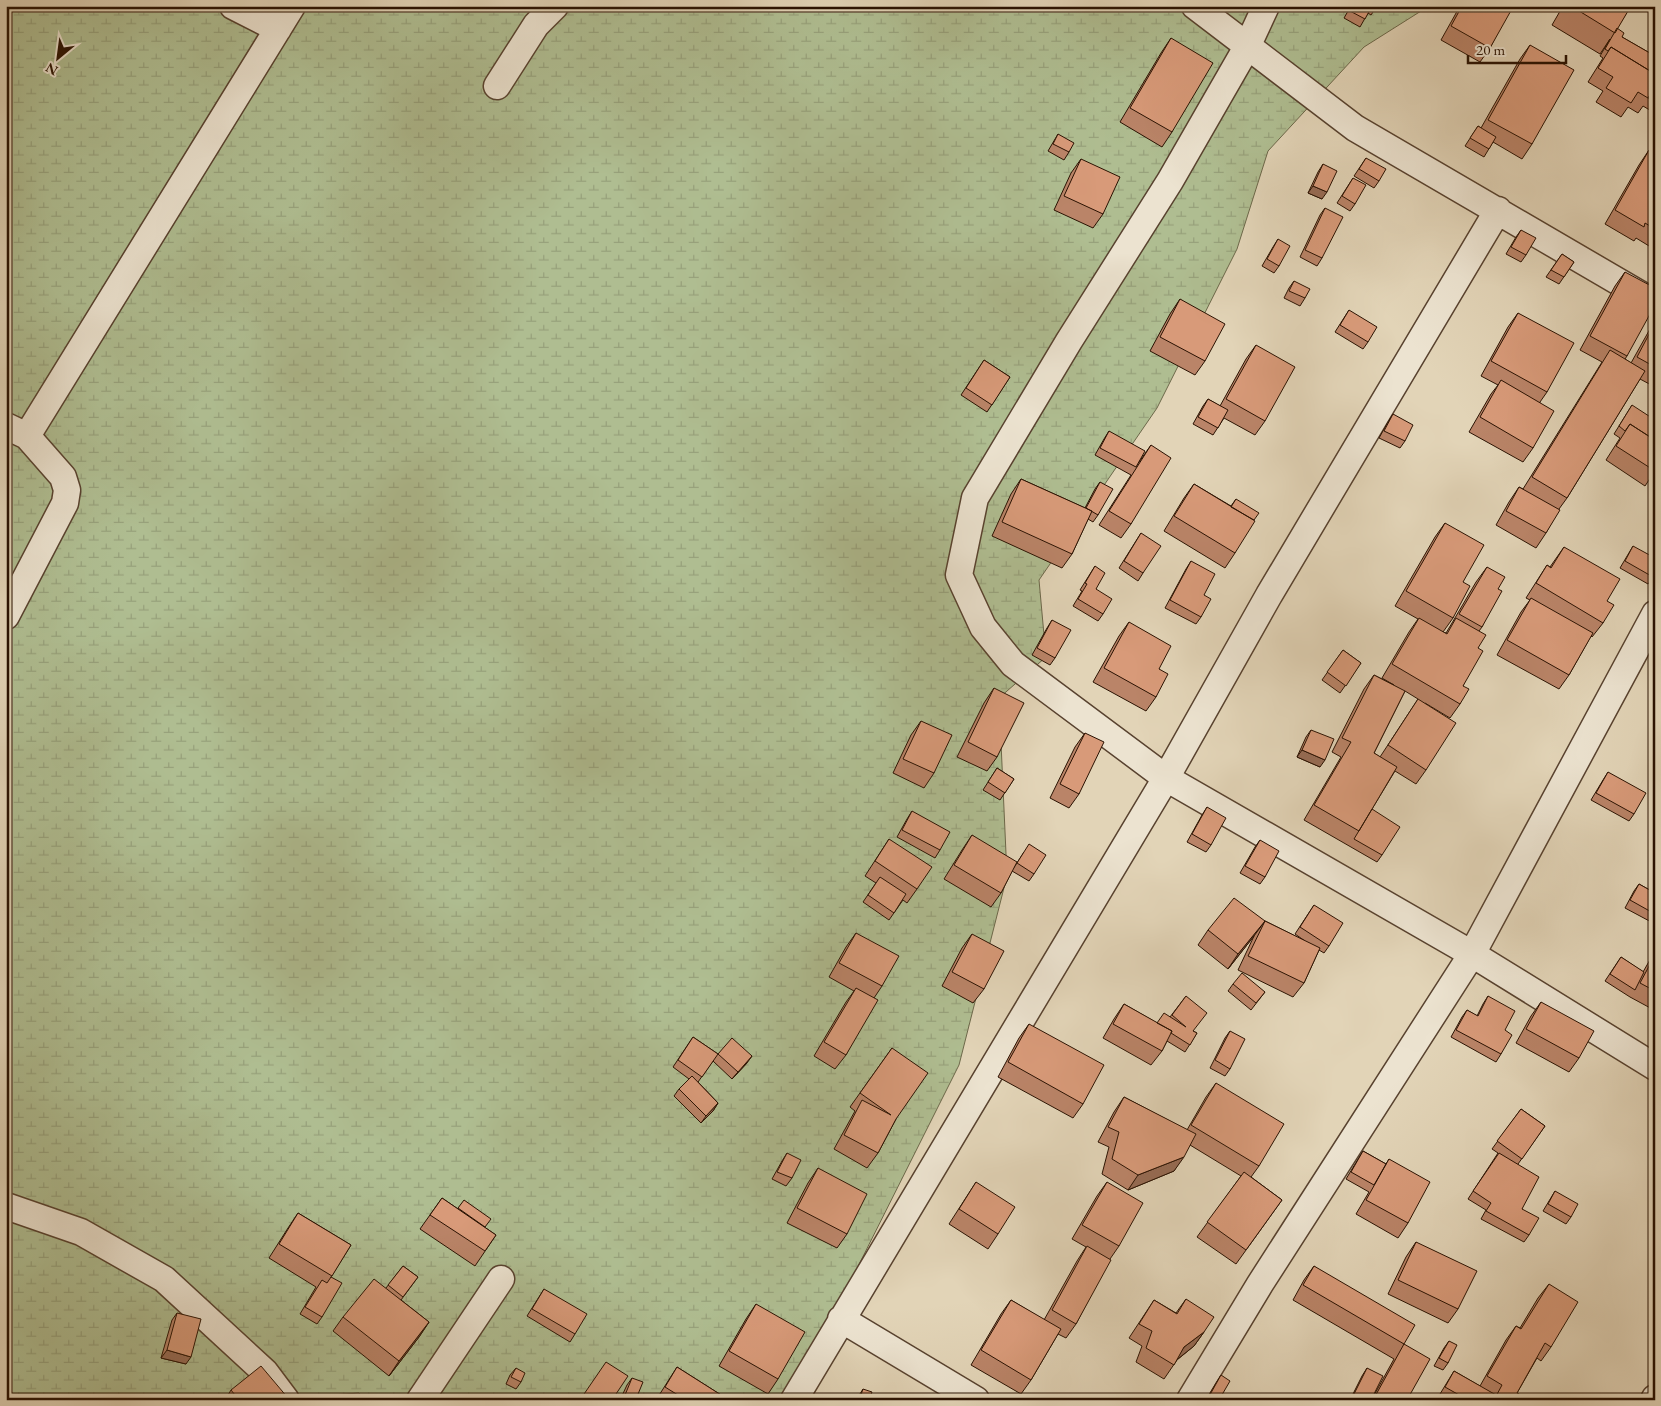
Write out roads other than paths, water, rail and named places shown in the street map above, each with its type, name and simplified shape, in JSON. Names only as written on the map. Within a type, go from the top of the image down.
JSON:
[{"type":"street","points":[[233,6],[278,29]]},
{"type":"street","points":[[6,616],[65,503],[67,490],[63,477],[17,431],[292,6]]},
{"type":"street","points":[[496,86],[536,25],[555,6]]},
{"type":"street","points":[[1194,6],[1355,128],[1655,303]]},
{"type":"street","points":[[1266,6],[1247,47],[1170,180],[1069,341],[975,498],[959,574],[983,627],[1013,664],[1166,778],[1472,954],[1655,1067]]},
{"type":"street","points":[[794,1400],[1166,778],[1269,595],[1498,210]]},
{"type":"street","points":[[1190,1400],[1260,1284],[1472,954],[1655,614]]},
{"type":"street","points":[[6,1206],[81,1232],[164,1279],[265,1372],[286,1400]]},
{"type":"street","points":[[420,1400],[501,1279]]},
{"type":"street","points":[[841,1319],[976,1400]]}]
